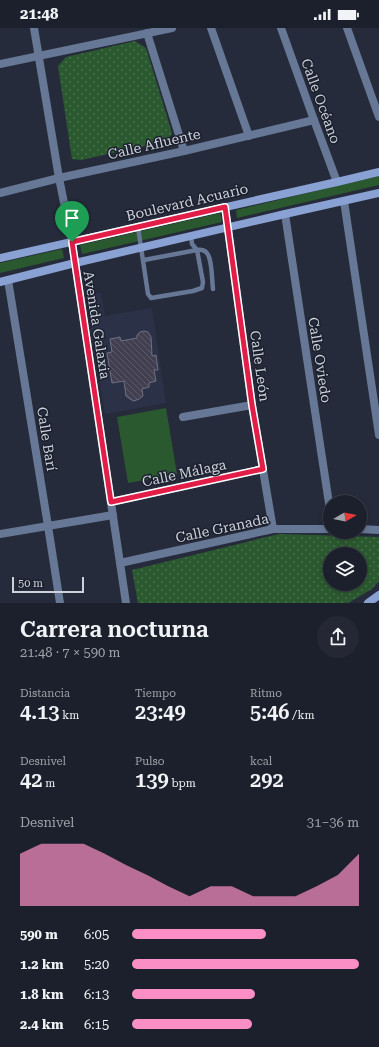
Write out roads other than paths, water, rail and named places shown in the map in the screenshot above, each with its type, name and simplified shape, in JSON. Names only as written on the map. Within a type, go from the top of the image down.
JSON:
[{"type":"street","name":"Avenida Galaxia","points":[[34,28],[72,242],[126,603]]},
{"type":"street","points":[[0,64],[172,28]]},
{"type":"street","points":[[211,28],[248,136]]},
{"type":"street","name":"Calle Océano","points":[[281,28],[337,182]]},
{"type":"street","points":[[347,28],[379,117]]},
{"type":"street","points":[[147,33],[184,151]]},
{"type":"street","name":"Calle Afluente","points":[[0,193],[314,120]]},
{"type":"street","name":"Boulevard Acuario","points":[[0,258],[379,172]]},
{"type":"street","points":[[0,282],[74,263],[379,193]]},
{"type":"street","points":[[344,201],[379,435]]},
{"type":"street","name":"Calle León","points":[[225,207],[252,405],[273,529]]},
{"type":"street","name":"Calle Oviedo","points":[[284,214],[328,495]]},
{"type":"street","name":"Calle Barí","points":[[8,280],[60,603]]},
{"type":"street","points":[[184,417],[252,405]]},
{"type":"street","name":"Calle Málaga","points":[[111,502],[263,469]]},
{"type":"street","points":[[0,534],[113,515]]},
{"type":"street","name":"Calle Granada","points":[[120,563],[273,529],[323,529]]},
{"type":"street","points":[[367,529],[379,530]]},
{"type":"street","points":[[368,603],[379,595]]},
{"type":"lane","points":[[138,227],[148,294],[151,298],[193,291],[202,288],[197,250],[192,244],[191,236]]},
{"type":"lane","points":[[144,260],[201,249],[205,251],[209,257],[213,289]]}]
